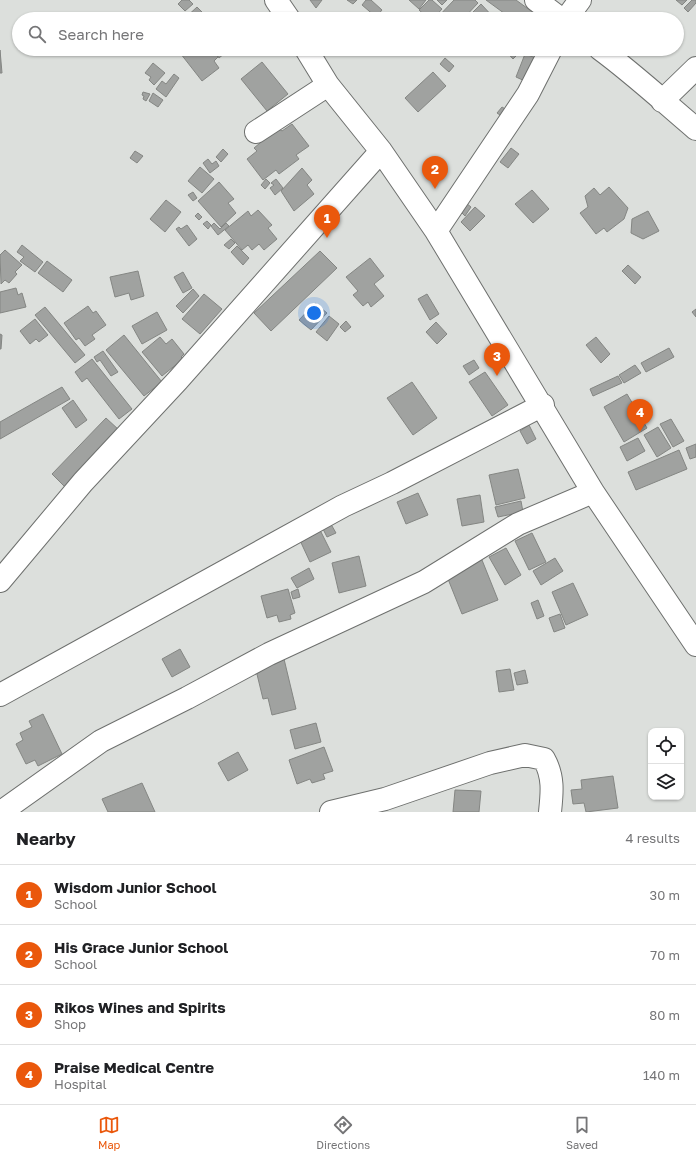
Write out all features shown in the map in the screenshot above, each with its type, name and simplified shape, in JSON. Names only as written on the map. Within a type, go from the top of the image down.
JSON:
[{"type":"street","points":[[276,0],[284,12]]},
{"type":"street","points":[[536,0],[552,12]]},
{"type":"street","points":[[571,12],[580,0]]},
{"type":"street","points":[[310,56],[328,85],[381,151],[436,231],[593,492],[696,645]]},
{"type":"street","points":[[436,231],[528,94],[547,56]]},
{"type":"street","points":[[610,56],[638,77],[662,101],[696,129]]},
{"type":"street","points":[[662,101],[696,68]]},
{"type":"street","points":[[256,132],[328,85]]},
{"type":"street","points":[[0,581],[83,482],[178,380],[381,151]]},
{"type":"street","points":[[0,695],[343,506],[392,484],[542,405]]},
{"type":"street","points":[[0,812],[101,741],[270,654],[424,582],[518,524],[593,492]]},
{"type":"street","points":[[332,812],[385,805],[490,763],[525,755],[544,759],[550,770],[552,783],[550,812]]},
{"type":"building","points":[[182,0],[189,0],[193,4],[185,11],[178,4]]},
{"type":"building","points":[[310,0],[322,0],[316,8]]},
{"type":"building","points":[[347,0],[357,0],[353,4]]},
{"type":"building","points":[[366,0],[371,0],[382,10],[380,12],[370,12],[362,5]]},
{"type":"building","points":[[409,0],[426,0],[419,9]]},
{"type":"building","points":[[429,0],[432,0],[442,9],[439,12],[421,12],[419,10]]},
{"type":"building","points":[[437,0],[447,0],[442,5]]},
{"type":"building","points":[[454,0],[475,0],[478,3],[470,12],[443,12]]},
{"type":"building","points":[[486,0],[516,0],[532,12],[502,12]]},
{"type":"building","points":[[676,0],[687,0],[682,5]]},
{"type":"building","points":[[692,0],[696,0],[696,3],[688,12],[684,8]]},
{"type":"building","points":[[481,4],[488,12],[473,12]]},
{"type":"building","points":[[197,7],[202,12],[192,12]]},
{"type":"building","points":[[0,50],[2,73],[0,73]]},
{"type":"building","points":[[182,56],[217,56],[214,61],[219,68],[202,81]]},
{"type":"building","points":[[524,56],[536,58],[527,82],[516,77]]},
{"type":"building","points":[[445,58],[454,66],[449,72],[440,64]]},
{"type":"building","points":[[262,62],[288,94],[267,111],[241,79]]},
{"type":"building","points":[[153,63],[165,73],[154,85],[149,80],[151,77],[145,73]]},
{"type":"building","points":[[433,72],[446,86],[418,112],[405,98]]},
{"type":"building","points":[[174,74],[179,78],[166,97],[156,89],[162,81],[166,84]]},
{"type":"building","points":[[143,92],[150,94],[146,101],[143,99]]},
{"type":"building","points":[[153,93],[163,100],[158,107],[149,101]]},
{"type":"building","points":[[502,107],[507,110],[503,117],[497,113]]},
{"type":"building","points":[[292,124],[309,146],[296,155],[299,159],[279,174],[276,170],[263,180],[247,159],[257,151],[254,148],[278,128],[282,131]]},
{"type":"building","points":[[511,148],[519,154],[508,168],[500,162]]},
{"type":"building","points":[[223,149],[228,154],[221,162],[216,157]]},
{"type":"building","points":[[135,151],[143,156],[137,163],[130,158]]},
{"type":"building","points":[[208,159],[212,164],[216,161],[219,166],[210,173],[203,163]]},
{"type":"building","points":[[200,167],[214,179],[202,193],[188,181]]},
{"type":"building","points":[[302,168],[312,180],[307,185],[314,194],[294,211],[281,191]]},
{"type":"building","points":[[266,179],[270,183],[265,189],[261,185]]},
{"type":"building","points":[[276,179],[283,188],[275,195],[270,188],[274,185],[271,183]]},
{"type":"building","points":[[219,182],[234,199],[228,203],[236,213],[221,227],[198,201]]},
{"type":"building","points":[[609,187],[628,208],[624,219],[607,232],[604,228],[596,234],[580,213],[588,207],[585,196],[594,188],[600,195]]},
{"type":"building","points":[[532,190],[549,209],[533,223],[515,204]]},
{"type":"building","points":[[193,192],[197,198],[193,201],[188,195]]},
{"type":"building","points":[[166,200],[181,212],[165,232],[150,219]]},
{"type":"building","points":[[466,203],[471,207],[465,216],[460,211]]},
{"type":"building","points":[[475,207],[485,216],[470,231],[461,222]]},
{"type":"building","points":[[258,210],[272,225],[268,228],[277,239],[264,250],[259,244],[252,250],[248,245],[242,250],[225,230],[248,211],[251,216]]},
{"type":"building","points":[[648,211],[659,231],[643,239],[631,233],[632,219]]},
{"type":"building","points":[[198,213],[202,217],[199,220],[195,216]]},
{"type":"building","points":[[207,221],[211,225],[208,229],[203,224]]},
{"type":"building","points":[[214,223],[220,229],[226,223],[229,226],[218,235],[211,226]]},
{"type":"building","points":[[187,225],[197,239],[189,246],[176,229],[179,227],[181,229]]},
{"type":"building","points":[[231,239],[235,243],[229,249],[224,245]]},
{"type":"building","points":[[22,245],[43,262],[35,272],[20,261],[24,257],[17,252]]},
{"type":"building","points":[[237,246],[249,258],[243,265],[231,252]]},
{"type":"building","points":[[5,250],[22,265],[15,272],[17,274],[9,283],[5,280],[1,284],[0,255]]},
{"type":"building","points":[[320,251],[337,268],[271,331],[254,313]]},
{"type":"building","points":[[370,258],[384,276],[374,284],[384,296],[371,307],[368,302],[363,306],[353,295],[358,291],[346,277]]},
{"type":"building","points":[[47,261],[72,280],[63,292],[38,273]]},
{"type":"building","points":[[628,265],[641,277],[635,284],[622,271]]},
{"type":"building","points":[[138,271],[144,296],[131,300],[129,293],[115,297],[110,277]]},
{"type":"building","points":[[183,272],[192,288],[183,293],[174,277]]},
{"type":"building","points":[[16,288],[18,295],[22,293],[26,307],[0,313],[0,292]]},
{"type":"building","points":[[193,289],[199,296],[183,313],[176,306]]},
{"type":"building","points":[[204,294],[222,309],[200,334],[182,319]]},
{"type":"building","points":[[427,294],[439,314],[430,320],[418,299]]},
{"type":"building","points":[[315,303],[327,313],[311,330],[299,320]]},
{"type":"building","points":[[88,306],[93,313],[96,311],[106,325],[92,335],[95,339],[85,346],[79,338],[76,340],[64,323]]},
{"type":"building","points":[[45,307],[85,355],[75,363],[35,315]]},
{"type":"building","points":[[696,309],[696,317],[692,312]]},
{"type":"building","points":[[157,312],[167,330],[142,344],[132,326]]},
{"type":"building","points":[[329,316],[339,324],[327,341],[316,332]]},
{"type":"building","points":[[35,319],[48,335],[39,342],[36,339],[30,344],[20,331]]},
{"type":"building","points":[[346,321],[351,327],[345,332],[340,327]]},
{"type":"building","points":[[436,322],[447,334],[437,344],[426,332]]},
{"type":"building","points":[[0,334],[2,335],[1,349],[0,349]]},
{"type":"building","points":[[124,335],[162,382],[144,396],[106,350]]},
{"type":"building","points":[[160,337],[166,344],[172,339],[184,354],[181,357],[183,359],[162,376],[142,352]]},
{"type":"building","points":[[596,337],[610,354],[601,363],[586,345]]},
{"type":"building","points":[[669,348],[674,357],[646,372],[641,363]]},
{"type":"building","points":[[103,351],[118,372],[111,376],[100,360],[97,362],[94,357]]},
{"type":"building","points":[[92,359],[132,409],[119,419],[87,378],[82,382],[75,372]]},
{"type":"building","points":[[474,360],[479,368],[469,375],[463,366]]},
{"type":"building","points":[[635,365],[641,373],[624,383],[619,375]]},
{"type":"building","points":[[485,372],[508,405],[492,416],[469,382]]},
{"type":"building","points":[[618,376],[622,383],[593,396],[590,389]]},
{"type":"building","points":[[412,382],[437,418],[413,435],[387,398]]},
{"type":"building","points":[[62,387],[70,399],[0,439],[0,422]]},
{"type":"building","points":[[627,394],[647,428],[624,442],[604,407]]},
{"type":"building","points":[[73,400],[87,420],[76,428],[62,408]]},
{"type":"building","points":[[106,418],[119,430],[65,487],[52,474]]},
{"type":"building","points":[[671,419],[684,441],[673,447],[660,424]]},
{"type":"building","points":[[529,425],[536,439],[527,444],[520,431]]},
{"type":"building","points":[[658,427],[671,448],[657,457],[644,435]]},
{"type":"building","points":[[638,438],[645,451],[627,461],[620,447]]},
{"type":"building","points":[[696,444],[696,457],[690,459],[686,448]]},
{"type":"building","points":[[679,450],[687,469],[636,490],[628,472]]},
{"type":"building","points":[[518,469],[525,498],[496,505],[489,475]]},
{"type":"building","points":[[418,493],[428,515],[406,524],[397,502]]},
{"type":"building","points":[[480,495],[484,522],[462,526],[457,499]]},
{"type":"building","points":[[521,501],[523,512],[498,517],[495,507]]},
{"type":"building","points":[[328,519],[336,533],[327,537],[320,523]]},
{"type":"building","points":[[317,524],[331,552],[310,562],[297,534]]},
{"type":"building","points":[[532,533],[546,562],[529,570],[515,541]]},
{"type":"building","points":[[506,548],[521,575],[505,585],[489,557]]},
{"type":"building","points":[[359,556],[366,586],[339,593],[332,563]]},
{"type":"building","points":[[555,558],[563,571],[541,585],[533,571]]},
{"type":"building","points":[[482,560],[498,600],[462,614],[446,574]]},
{"type":"building","points":[[309,568],[314,579],[297,588],[291,578]]},
{"type":"building","points":[[573,583],[588,615],[566,625],[552,592]]},
{"type":"building","points":[[288,589],[295,613],[290,615],[291,619],[279,622],[277,615],[267,618],[261,596]]},
{"type":"building","points":[[298,589],[300,597],[293,599],[291,592]]},
{"type":"building","points":[[538,600],[544,616],[537,619],[531,603]]},
{"type":"building","points":[[560,614],[565,628],[554,632],[549,618]]},
{"type":"building","points":[[180,649],[190,667],[172,677],[162,659]]},
{"type":"building","points":[[284,659],[296,709],[272,715],[268,698],[263,699],[255,666]]},
{"type":"building","points":[[510,669],[514,690],[499,692],[496,671]]},
{"type":"building","points":[[525,670],[528,683],[517,685],[514,673]]},
{"type":"building","points":[[43,714],[62,754],[38,766],[35,760],[26,764],[16,744],[23,740],[20,733],[32,727],[29,721]]},
{"type":"building","points":[[316,723],[321,742],[295,749],[290,730]]},
{"type":"building","points":[[324,747],[333,771],[323,774],[325,779],[312,783],[310,779],[297,784],[289,760]]},
{"type":"building","points":[[238,752],[248,770],[228,781],[218,763]]},
{"type":"building","points":[[613,776],[618,808],[586,812],[584,803],[573,804],[571,790],[582,789],[581,780]]},
{"type":"building","points":[[142,783],[155,812],[108,812],[102,799]]},
{"type":"building","points":[[455,790],[481,791],[479,812],[453,812]]},
{"type":"place","name":"His Grace Junior School","points":[[435,189]]},
{"type":"place","name":"Wisdom Junior School","points":[[327,238]]},
{"type":"place","name":"Rikos Wines and Spirits","points":[[497,376]]},
{"type":"place","name":"Praise Medical Centre","points":[[640,432]]}]
